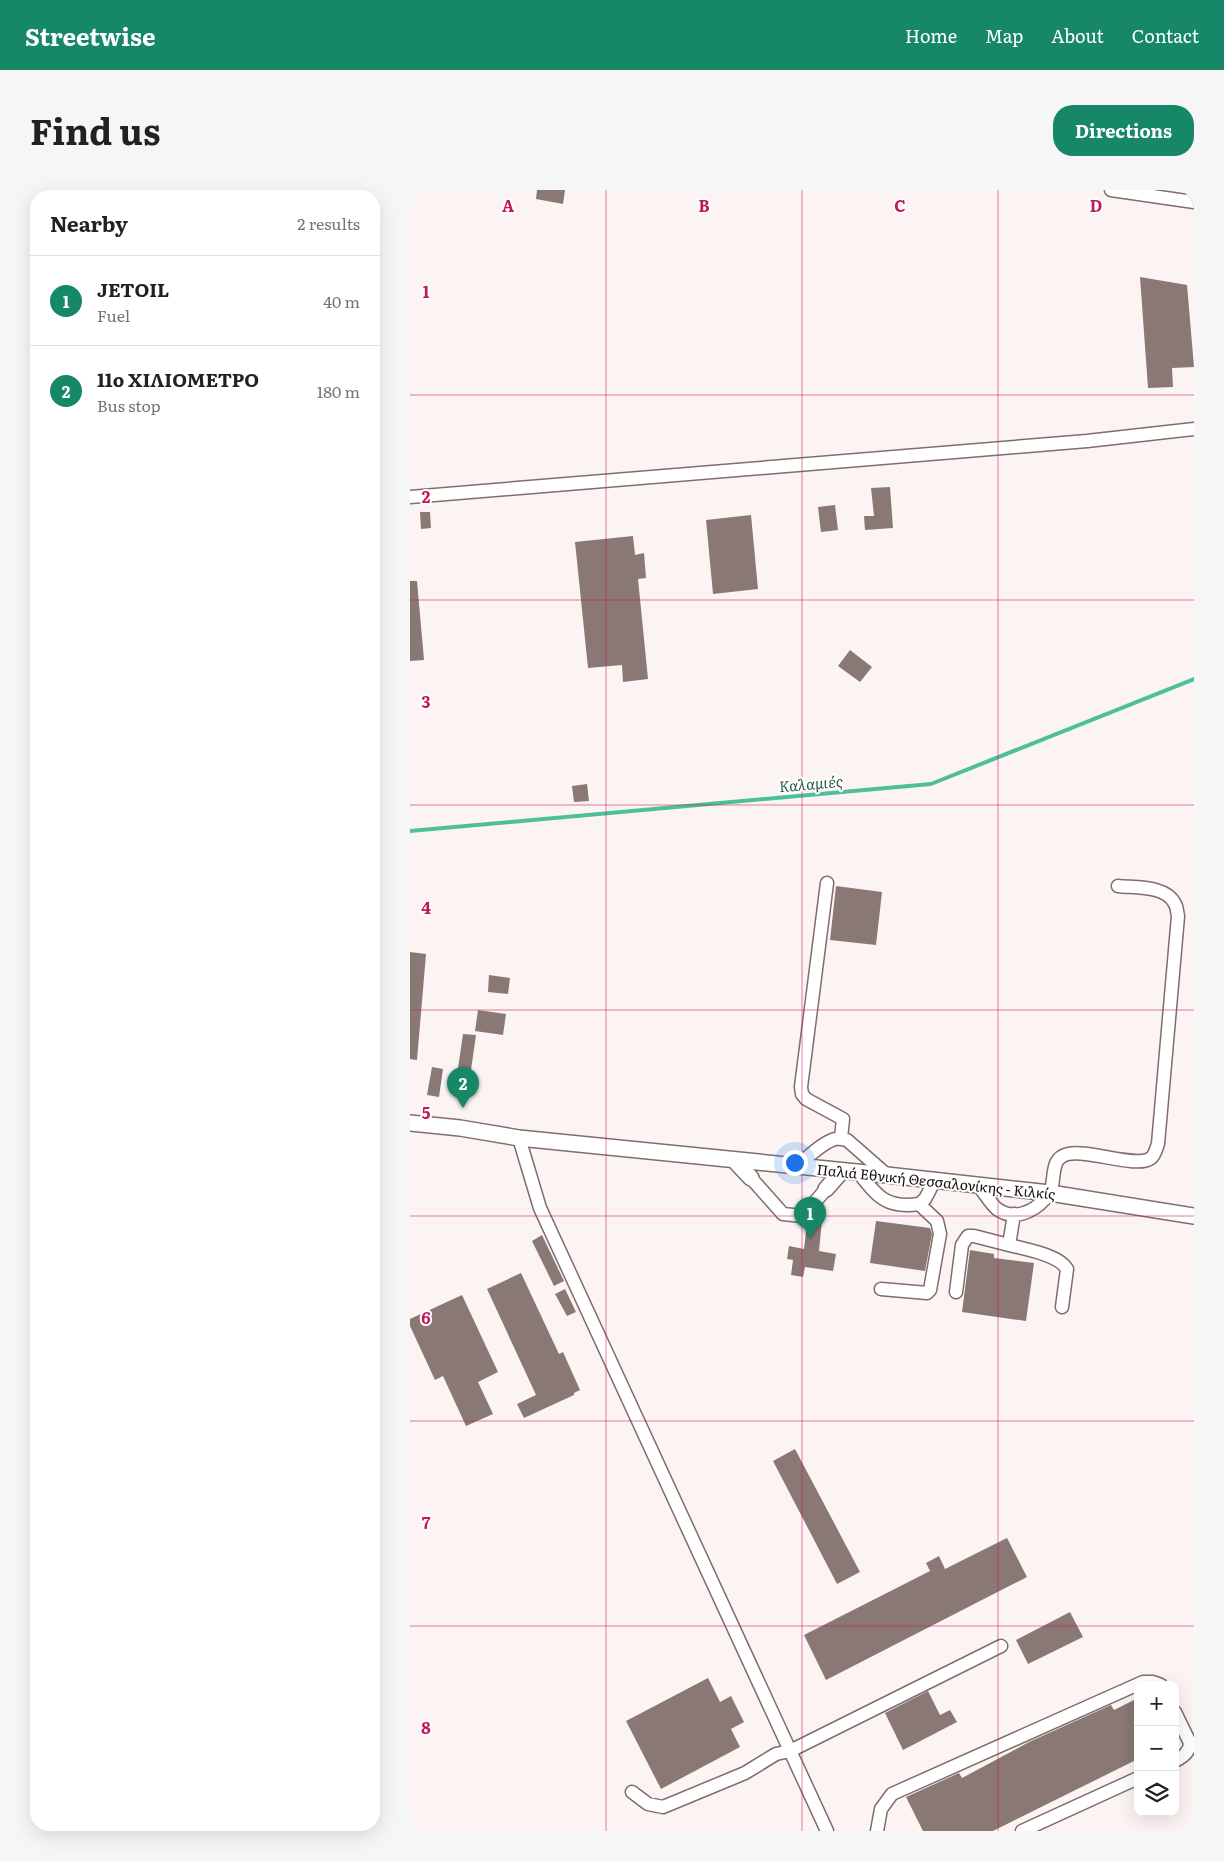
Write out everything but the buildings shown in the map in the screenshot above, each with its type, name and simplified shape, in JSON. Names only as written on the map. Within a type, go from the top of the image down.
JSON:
[{"type":"main road","name":"Παλιά Εθνική Θεσσαλονίκης - Κιλκίς","points":[[410,1123],[460,1128],[519,1138],[1050,1193],[1194,1216]]},
{"type":"main road","points":[[734,1160],[751,1178]]},
{"type":"main road","points":[[826,1189],[842,1171]]},
{"type":"street","points":[[1111,190],[1194,202]]},
{"type":"street","points":[[410,497],[1077,442],[1194,429]]},
{"type":"street","points":[[827,883],[801,1087],[802,1094],[806,1099],[843,1119],[841,1138]]},
{"type":"street","points":[[978,1185],[997,1208],[1014,1214],[1024,1214],[1032,1211],[1050,1193],[1054,1167],[1059,1158],[1066,1154],[1077,1153],[1135,1162],[1150,1159],[1154,1154],[1158,1144],[1178,916],[1175,904],[1169,896],[1162,892],[1118,886]]},
{"type":"street","points":[[519,1138],[540,1208],[827,1831]]},
{"type":"street","points":[[796,1166],[826,1144],[841,1138],[847,1140],[887,1175]]},
{"type":"street","points":[[858,1172],[882,1200],[889,1203],[919,1204],[937,1221],[940,1234],[930,1290],[927,1293],[881,1289]]},
{"type":"street","points":[[751,1178],[783,1214],[803,1216],[826,1189]]},
{"type":"street","points":[[919,1204],[925,1199],[935,1180]]},
{"type":"street","points":[[1009,1245],[1014,1214]]},
{"type":"street","points":[[956,1292],[962,1245],[968,1236],[974,1236],[1055,1258],[1065,1265],[1067,1269],[1062,1307]]},
{"type":"street","points":[[632,1792],[648,1804],[663,1807],[745,1773],[776,1754],[790,1751],[1001,1646]]},
{"type":"street","points":[[877,1831],[880,1810],[892,1794],[1134,1686]]},
{"type":"street","points":[[1179,1720],[1190,1742],[1190,1748],[1179,1758]]},
{"type":"street","points":[[1022,1831],[1134,1780]]},
{"type":"waterway","name":"Καλαμιές","points":[[410,831],[931,784],[1194,679]]},
{"type":"place","name":"11ο ΧΙΛΙΟΜΕΤΡΟ","points":[[463,1108]]},
{"type":"place","name":"JETOIL","points":[[810,1238]]}]
